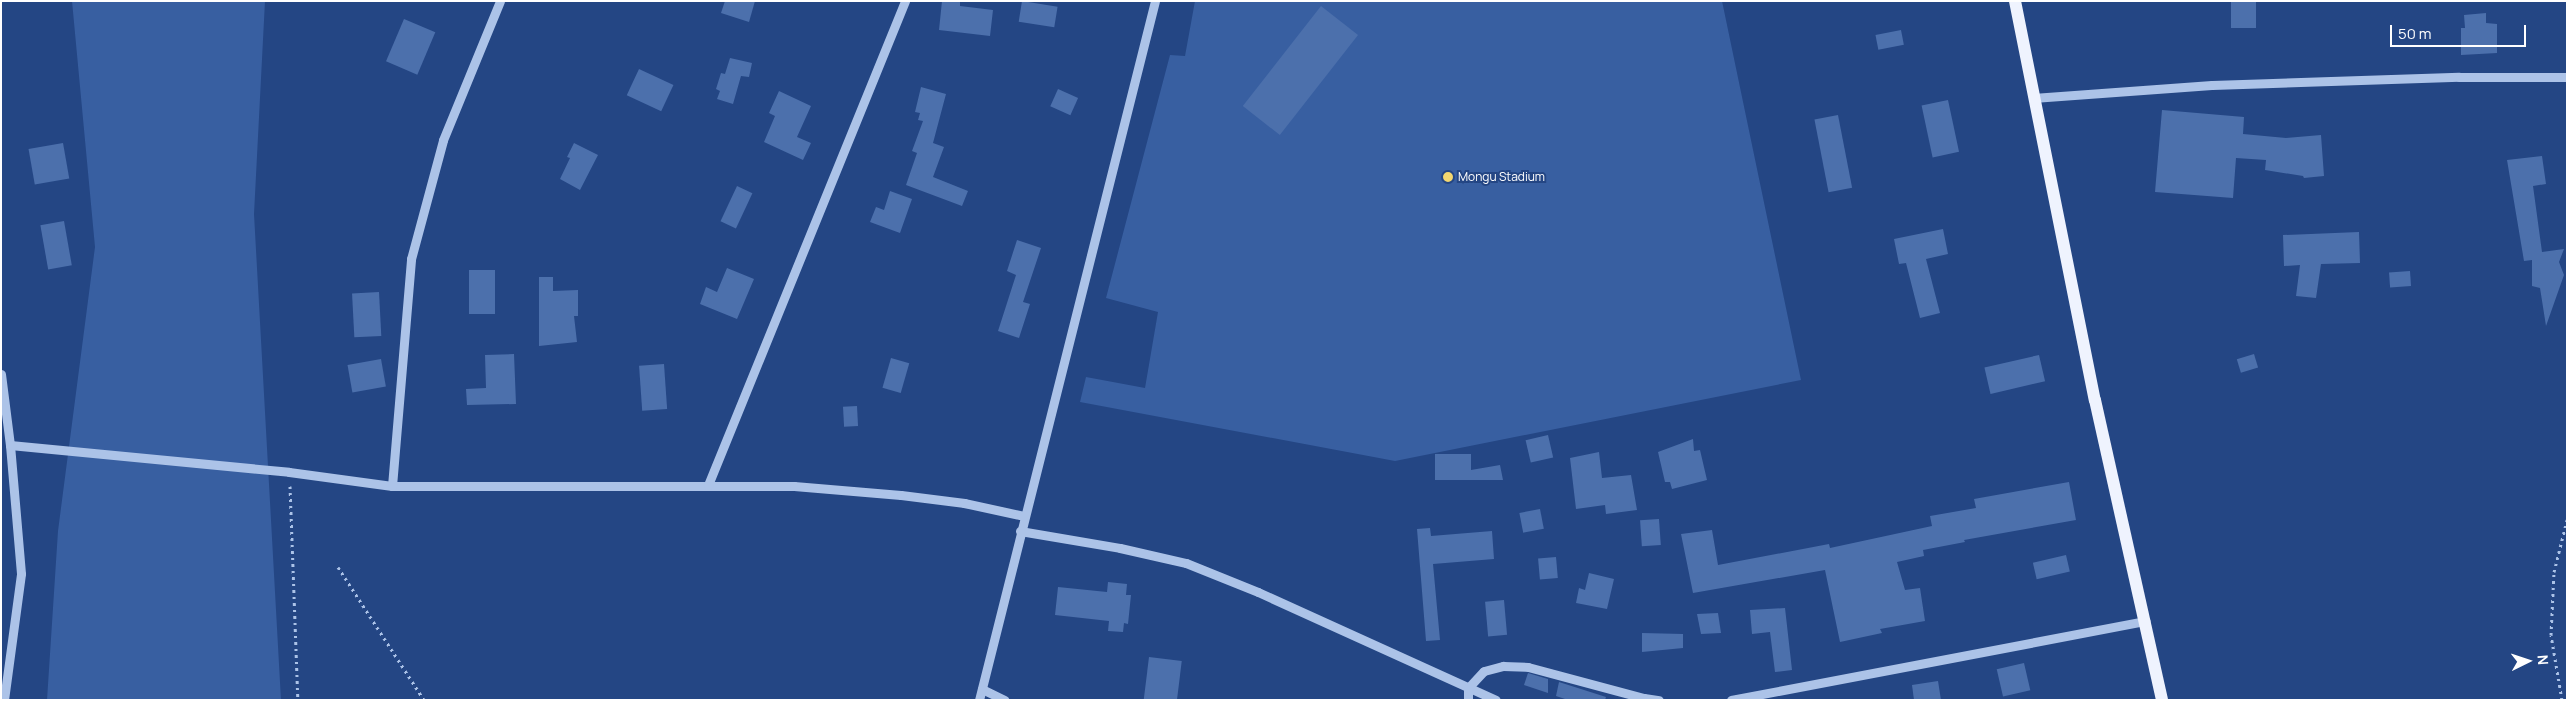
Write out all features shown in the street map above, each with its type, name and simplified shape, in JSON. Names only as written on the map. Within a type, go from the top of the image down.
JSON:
[{"type":"main road","points":[[2015,1],[2095,400],[2146,621],[2162,700]]},
{"type":"street","points":[[392,486],[411,259],[443,140],[500,1]]},
{"type":"street","points":[[708,484],[905,1]]},
{"type":"street","points":[[979,700],[1020,530],[1155,1]]},
{"type":"street","points":[[2033,98],[2212,84],[2459,77],[2567,77]]},
{"type":"street","points":[[1,374],[10,445],[21,574],[4,700]]},
{"type":"street","points":[[10,445],[289,472],[392,486],[708,484],[794,486],[901,495],[964,504],[1024,516]]},
{"type":"street","points":[[1020,530],[1186,562],[1258,592],[1496,700]]},
{"type":"street","points":[[1730,700],[2146,621]]},
{"type":"street","points":[[1468,700],[1468,688],[1484,671],[1503,666],[1528,667],[1644,698],[1659,700]]},
{"type":"street","points":[[982,689],[1005,700]]},
{"type":"path","points":[[289,472],[298,700]]},
{"type":"path","points":[[2562,700],[2551,635],[2554,572],[2567,520]]},
{"type":"path","points":[[338,567],[424,700]]},
{"type":"shaded area","points":[[72,1],[265,1],[254,214],[281,700],[47,700],[58,531],[95,247]]},
{"type":"shaded area","name":"Mongu Stadium","points":[[1195,1],[1722,1],[1801,380],[1395,461],[1080,402],[1086,377],[1145,388],[1158,312],[1106,298],[1170,55],[1185,56]]},
{"type":"building","points":[[725,1],[755,1],[749,22],[721,13]]},
{"type":"building","points":[[942,1],[960,1],[960,6],[993,10],[990,36],[939,30]]},
{"type":"building","points":[[1022,1],[1058,7],[1054,27],[1019,22]]},
{"type":"building","points":[[2231,1],[2256,1],[2256,28],[2231,28]]},
{"type":"building","points":[[1321,6],[1358,35],[1280,135],[1243,106]]},
{"type":"building","points":[[2486,13],[2486,23],[2497,24],[2497,53],[2461,55],[2461,28],[2465,28],[2464,15]]},
{"type":"building","points":[[404,19],[435,32],[417,75],[386,61]]},
{"type":"building","points":[[1901,30],[1904,45],[1878,50],[1875,35]]},
{"type":"building","points":[[730,58],[752,63],[749,77],[741,76],[733,104],[717,99],[720,91],[716,89],[721,73],[725,74]]},
{"type":"building","points":[[639,69],[673,85],[661,111],[627,95]]},
{"type":"building","points":[[921,87],[946,94],[933,143],[944,147],[933,177],[968,191],[962,206],[906,185],[917,153],[912,151],[923,121],[918,120],[920,113],[915,112]]},
{"type":"building","points":[[1058,89],[1078,98],[1070,115],[1050,106]]},
{"type":"building","points":[[779,91],[811,106],[797,137],[811,143],[803,160],[764,142],[775,116],[769,113]]},
{"type":"building","points":[[1948,100],[1959,152],[1933,157],[1922,106]]},
{"type":"building","points":[[2162,110],[2244,117],[2243,134],[2286,138],[2321,135],[2324,176],[2304,178],[2303,176],[2265,170],[2266,160],[2236,158],[2233,198],[2155,192]]},
{"type":"building","points":[[1838,115],[1852,188],[1829,192],[1814,120]]},
{"type":"building","points":[[63,143],[69,178],[35,185],[29,149]]},
{"type":"building","points":[[574,143],[598,155],[580,190],[560,179],[570,158],[567,157]]},
{"type":"building","points":[[2542,156],[2546,184],[2533,186],[2542,252],[2564,249],[2559,262],[2564,275],[2546,326],[2540,288],[2532,286],[2532,260],[2524,261],[2507,160]]},
{"type":"building","points":[[737,186],[752,193],[736,229],[721,221]]},
{"type":"building","points":[[890,191],[912,199],[900,233],[870,222],[876,207],[884,210]]},
{"type":"building","points":[[64,221],[72,265],[48,269],[40,225]]},
{"type":"building","points":[[1943,229],[1948,254],[1926,259],[1940,313],[1920,318],[1906,263],[1899,264],[1894,239]]},
{"type":"building","points":[[2359,232],[2360,263],[2321,264],[2316,298],[2296,296],[2300,265],[2284,266],[2283,235]]},
{"type":"building","points":[[1017,240],[1041,248],[1023,302],[1030,304],[1019,338],[998,331],[1016,275],[1007,271]]},
{"type":"building","points":[[727,268],[754,279],[737,319],[700,304],[706,287],[717,292]]},
{"type":"building","points":[[469,270],[495,270],[495,314],[469,314]]},
{"type":"building","points":[[2410,271],[2411,286],[2390,287],[2389,272]]},
{"type":"building","points":[[539,277],[553,277],[553,291],[578,290],[578,316],[574,316],[577,342],[539,346]]},
{"type":"building","points":[[379,292],[381,336],[354,337],[352,293]]},
{"type":"building","points":[[514,354],[516,404],[467,405],[466,389],[486,388],[485,355]]},
{"type":"building","points":[[2254,354],[2258,367],[2241,373],[2237,359]]},
{"type":"building","points":[[2039,355],[2045,381],[1991,394],[1984,368]]},
{"type":"building","points":[[891,358],[909,363],[901,393],[882,388]]},
{"type":"building","points":[[381,359],[386,387],[352,392],[348,365]]},
{"type":"building","points":[[664,364],[667,409],[642,411],[639,366]]},
{"type":"building","points":[[857,406],[858,426],[844,427],[843,407]]},
{"type":"building","points":[[1548,435],[1553,457],[1531,463],[1526,440]]},
{"type":"building","points":[[1693,439],[1694,451],[1700,450],[1707,480],[1672,489],[1670,482],[1665,482],[1658,452]]},
{"type":"building","points":[[1599,452],[1602,478],[1631,475],[1637,510],[1606,514],[1605,505],[1576,509],[1570,458]]},
{"type":"building","points":[[1435,454],[1471,454],[1471,470],[1500,465],[1503,480],[1435,480]]},
{"type":"building","points":[[2069,482],[2076,520],[1964,540],[1965,542],[1923,550],[1924,556],[1897,562],[1905,590],[1920,588],[1925,621],[1880,629],[1882,633],[1840,642],[1825,570],[1693,593],[1681,534],[1712,530],[1718,565],[1829,544],[1830,548],[1932,526],[1930,516],[1976,508],[1974,499]]},
{"type":"building","points":[[1540,509],[1544,529],[1523,533],[1519,513]]},
{"type":"building","points":[[1659,519],[1661,545],[1642,546],[1640,520]]},
{"type":"building","points":[[1430,528],[1431,536],[1492,531],[1494,559],[1433,564],[1440,640],[1426,641],[1417,529]]},
{"type":"building","points":[[2066,555],[2070,572],[2037,579],[2033,563]]},
{"type":"building","points":[[1556,557],[1558,578],[1540,579],[1538,559]]},
{"type":"building","points":[[1589,573],[1614,579],[1607,609],[1576,603],[1579,588],[1585,590]]},
{"type":"building","points":[[1108,582],[1127,584],[1126,595],[1131,595],[1128,624],[1124,623],[1123,632],[1108,631],[1109,621],[1055,615],[1058,587],[1107,592]]},
{"type":"building","points":[[1504,600],[1507,635],[1488,637],[1485,602]]},
{"type":"building","points":[[1785,608],[1792,670],[1775,672],[1770,632],[1752,634],[1750,610]]},
{"type":"building","points":[[1718,613],[1721,633],[1701,634],[1697,614]]},
{"type":"building","points":[[1642,633],[1683,634],[1683,648],[1642,652]]},
{"type":"building","points":[[1149,657],[1182,661],[1177,700],[1144,700]]},
{"type":"building","points":[[2024,663],[2030,690],[2003,697],[1997,669]]},
{"type":"building","points":[[1528,673],[1548,679],[1548,693],[1524,685]]},
{"type":"building","points":[[1938,681],[1941,700],[1914,700],[1912,685]]},
{"type":"building","points":[[1559,682],[1606,697],[1605,700],[1568,700],[1556,696]]},
{"type":"place","name":"Mongu Stadium","points":[[1448,177]]}]
